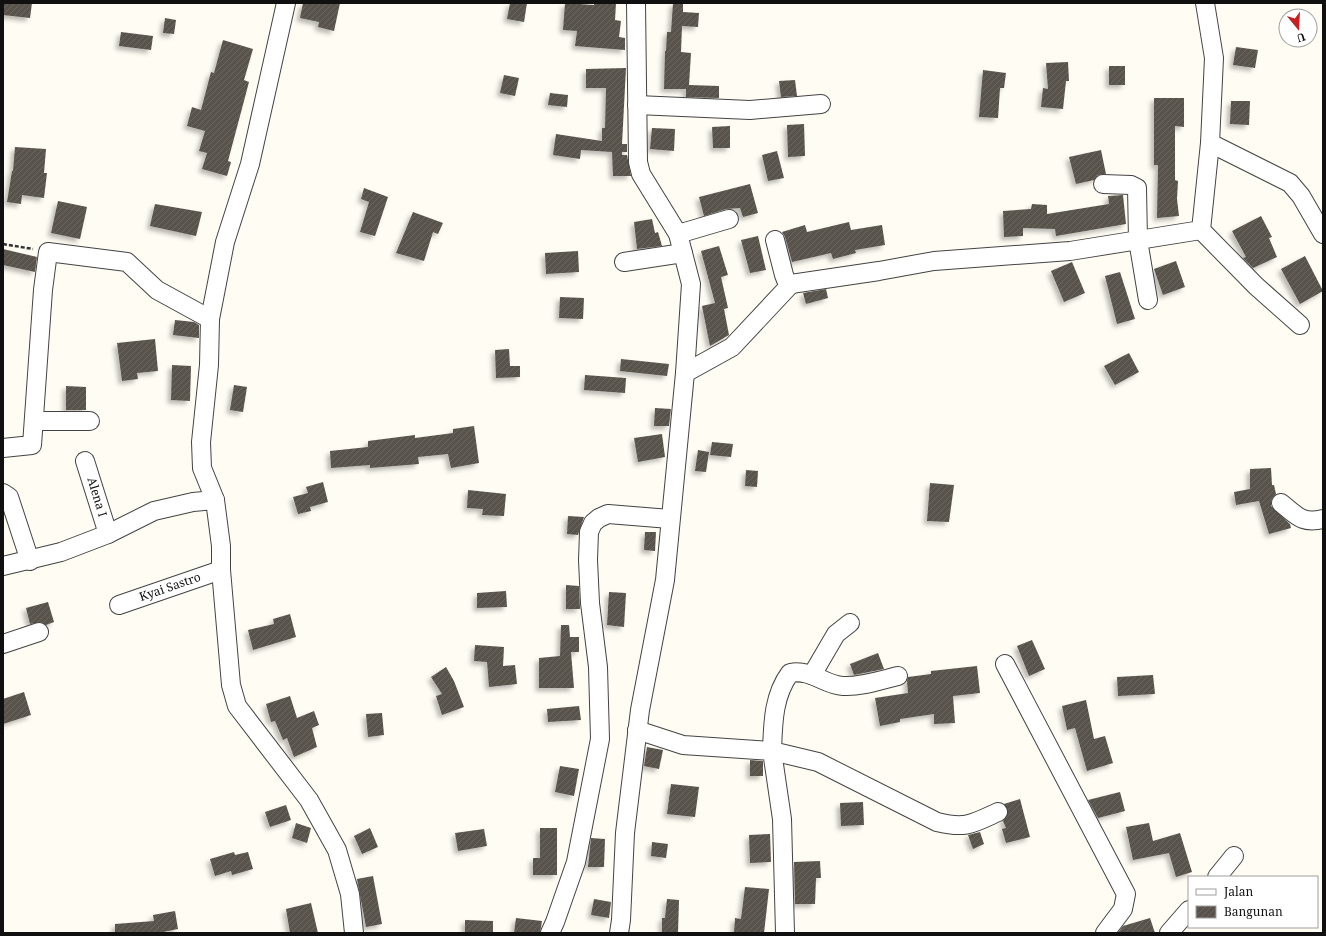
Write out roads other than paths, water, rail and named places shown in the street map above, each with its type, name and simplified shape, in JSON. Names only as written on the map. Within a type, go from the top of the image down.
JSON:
[{"type":"street","points":[[286,3],[250,164],[225,242],[210,319],[209,365],[201,442],[202,468],[215,500],[221,546],[221,570],[231,685],[238,706],[310,800],[337,850],[350,894],[354,933]]},
{"type":"street","points":[[619,933],[621,920],[625,833],[637,730],[665,580],[685,373],[691,284],[678,234],[641,174],[638,162],[636,105],[636,3]]},
{"type":"street","points":[[1201,230],[1210,143],[1214,58],[1205,3]]},
{"type":"street","points":[[636,105],[750,110],[821,104]]},
{"type":"street","points":[[1210,143],[1290,183],[1301,196],[1323,234]]},
{"type":"street","points":[[1103,184],[1131,185],[1137,188],[1138,240],[1148,300]]},
{"type":"street","points":[[678,234],[729,220]]},
{"type":"street","points":[[685,373],[732,347],[792,284],[934,261],[1070,251],[1201,230]]},
{"type":"street","points":[[1201,230],[1256,286],[1300,325]]},
{"type":"street","points":[[775,240],[784,275],[786,280],[792,284]]},
{"type":"street","points":[[3,448],[32,445],[43,290],[48,252],[127,262],[157,290],[210,319]]},
{"type":"street","points":[[624,262],[683,253]]},
{"type":"street","points":[[34,421],[90,422]]},
{"type":"street","name":"Alena I","points":[[85,461],[108,534]]},
{"type":"street","points":[[3,493],[9,497],[30,561]]},
{"type":"street","points":[[3,566],[30,561],[62,552],[108,534],[154,511],[193,502],[215,500]]},
{"type":"street","points":[[1281,503],[1302,520],[1310,521],[1323,519]]},
{"type":"street","points":[[550,933],[576,862],[600,739],[598,667],[589,596],[589,532],[593,523],[599,518],[608,514],[670,519]]},
{"type":"street","name":"Kyai Sastro","points":[[119,605],[221,570]]},
{"type":"street","points":[[812,675],[836,634],[850,623]]},
{"type":"street","points":[[3,644],[39,632]]},
{"type":"street","points":[[1005,664],[1126,894],[1123,909],[1105,933]]},
{"type":"street","points":[[785,933],[782,819],[772,751],[773,719],[785,680],[790,673],[799,671],[842,686],[866,684],[898,676]]},
{"type":"street","points":[[637,730],[683,745],[772,751],[818,762],[937,822],[951,825],[968,825],[998,812]]},
{"type":"street","points":[[1218,876],[1234,856]]},
{"type":"street","points":[[1169,933],[1188,911]]}]
